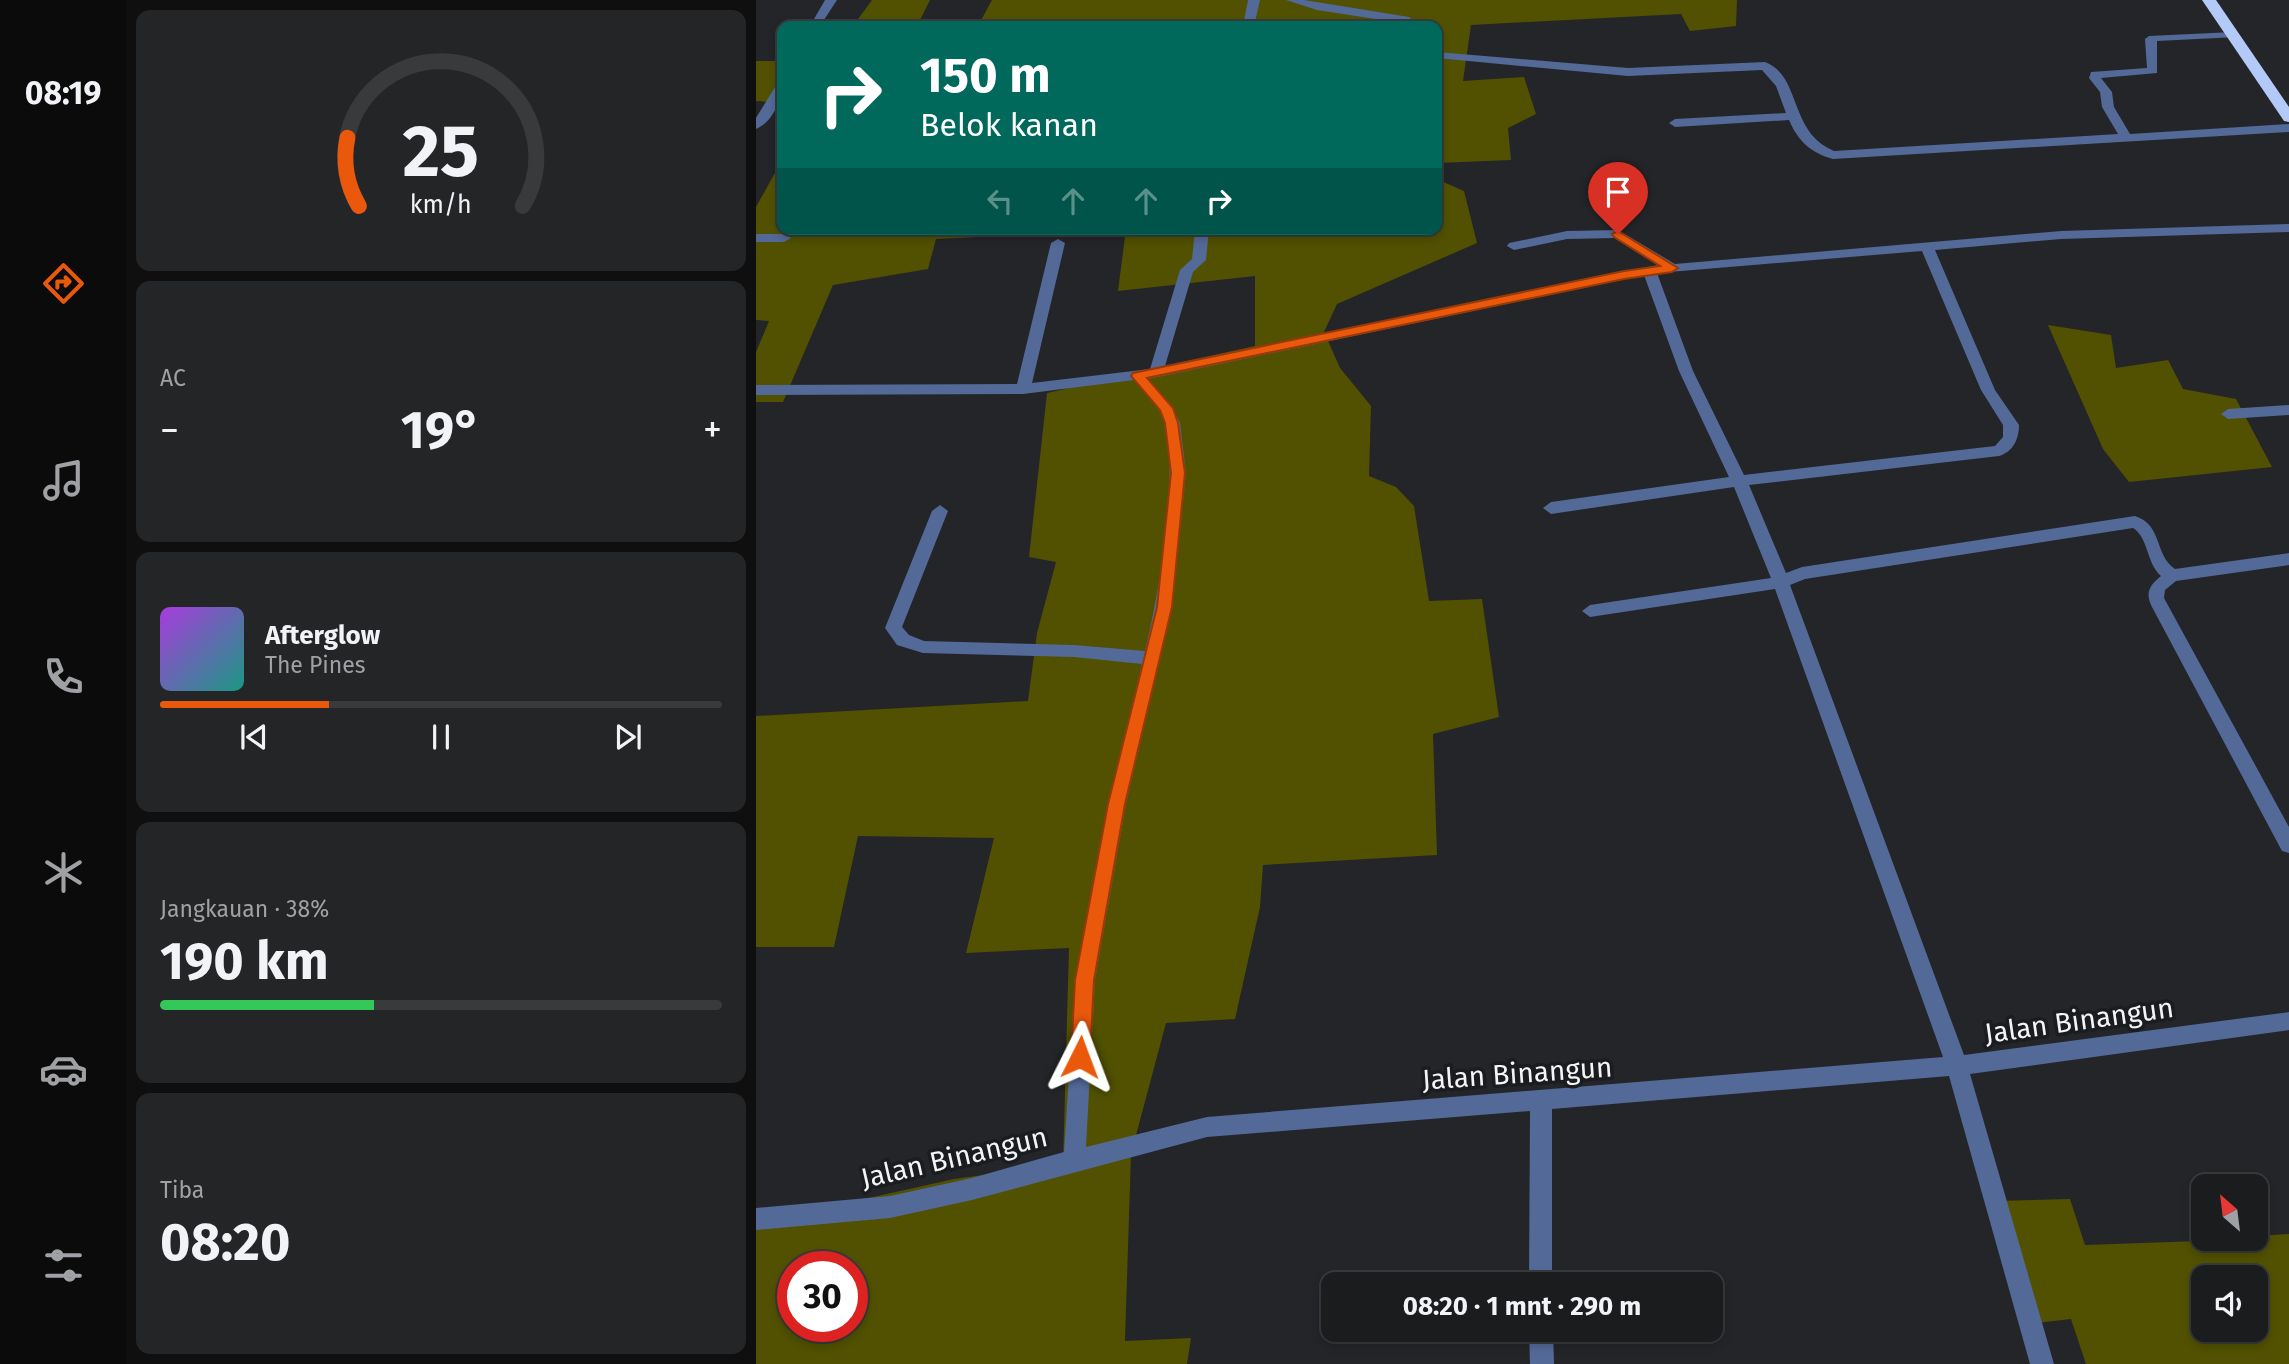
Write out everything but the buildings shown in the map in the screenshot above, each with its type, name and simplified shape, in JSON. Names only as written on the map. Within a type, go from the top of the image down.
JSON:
[{"type":"highway","points":[[2209,0],[2289,118]]},
{"type":"street","points":[[818,21],[831,0]]},
{"type":"street","points":[[1250,21],[1254,0]]},
{"type":"street","points":[[1292,0],[1317,7],[1403,21]]},
{"type":"street","points":[[2126,138],[2108,107],[2106,92],[2095,75],[2153,71],[2153,38],[2233,35]]},
{"type":"street","points":[[1442,55],[1628,72],[1765,66],[1778,82],[1805,139],[1811,146],[1833,155],[2289,128]]},
{"type":"street","points":[[756,125],[777,94]]},
{"type":"street","points":[[1675,123],[1794,116]]},
{"type":"street","points":[[756,390],[1023,389],[1147,375],[1648,270],[2061,235],[2289,228]]},
{"type":"street","points":[[1514,246],[1567,235],[1634,233]]},
{"type":"street","points":[[1618,234],[1672,268]]},
{"type":"street","points":[[1147,375],[1187,271],[1199,260],[1201,235]]},
{"type":"street","points":[[756,238],[784,238]]},
{"type":"street","points":[[1023,389],[1058,243]]},
{"type":"street","points":[[1551,508],[1739,481],[1999,451],[2011,438],[2011,425],[1988,390],[1927,246]]},
{"type":"street","points":[[1648,270],[1686,371],[1739,481],[1781,582],[1957,1066],[2042,1364]]},
{"type":"street","points":[[1074,1160],[1085,980],[1117,804],[1164,607],[1178,473],[1172,423],[1147,375]]},
{"type":"street","points":[[2228,414],[2289,410]]},
{"type":"street","points":[[940,511],[893,628],[903,640],[923,647],[1074,651],[1153,658]]},
{"type":"street","points":[[1590,611],[1781,582],[1802,573],[2135,522],[2145,528],[2162,569],[2171,576],[2287,563]]},
{"type":"street","points":[[2171,576],[2157,588],[2156,598],[2289,845]]},
{"type":"street","name":"Jalan Binangun","points":[[756,1219],[890,1207],[972,1189],[1207,1127],[1272,1120],[1541,1102],[1957,1066],[2289,1021]]},
{"type":"street","points":[[1541,1102],[1541,1272]]},
{"type":"street","points":[[1542,1342],[1542,1364]]},
{"type":"shaded area","points":[[872,0],[930,0],[920,21],[857,21]]},
{"type":"shaded area","points":[[992,0],[1737,0],[1736,26],[1690,31],[1681,14],[1471,25],[1463,81],[1524,77],[1536,114],[1508,128],[1511,160],[1442,163],[1442,21],[981,21]]},
{"type":"shaded area","points":[[756,61],[777,61],[777,103],[756,101]]},
{"type":"shaded area","points":[[777,169],[777,235],[1016,235],[936,239],[928,269],[833,285],[783,402],[756,402],[756,352],[769,321],[756,320],[756,207]]},
{"type":"shaded area","points":[[1442,181],[1464,191],[1477,243],[1337,304],[1324,332],[1340,368],[1371,406],[1369,476],[1396,487],[1414,506],[1429,601],[1482,599],[1499,717],[1433,734],[1437,855],[1263,865],[1260,907],[1235,1019],[1166,1023],[1131,1154],[1125,1341],[1191,1338],[1187,1364],[756,1364],[756,1223],[954,1179],[1063,1164],[1069,948],[966,953],[994,838],[858,836],[834,947],[756,947],[756,716],[1028,701],[1037,633],[1056,562],[1029,557],[1047,393],[1255,346],[1255,276],[1118,291],[1125,235],[1442,235]]},
{"type":"shaded area","points":[[2048,325],[2111,335],[2116,368],[2168,360],[2183,389],[2236,399],[2272,467],[2129,482],[2103,449]]},
{"type":"shaded area","points":[[2070,1199],[2085,1245],[2191,1241],[2191,1251],[2268,1251],[2268,1235],[2289,1234],[2289,1364],[2086,1364],[2071,1319],[2028,1324],[1995,1201]]},
{"type":"route","points":[[1080,1057],[1085,980],[1117,804],[1164,607],[1178,473],[1172,423],[1166,408],[1138,376],[1648,270],[1672,268],[1618,234]]}]
